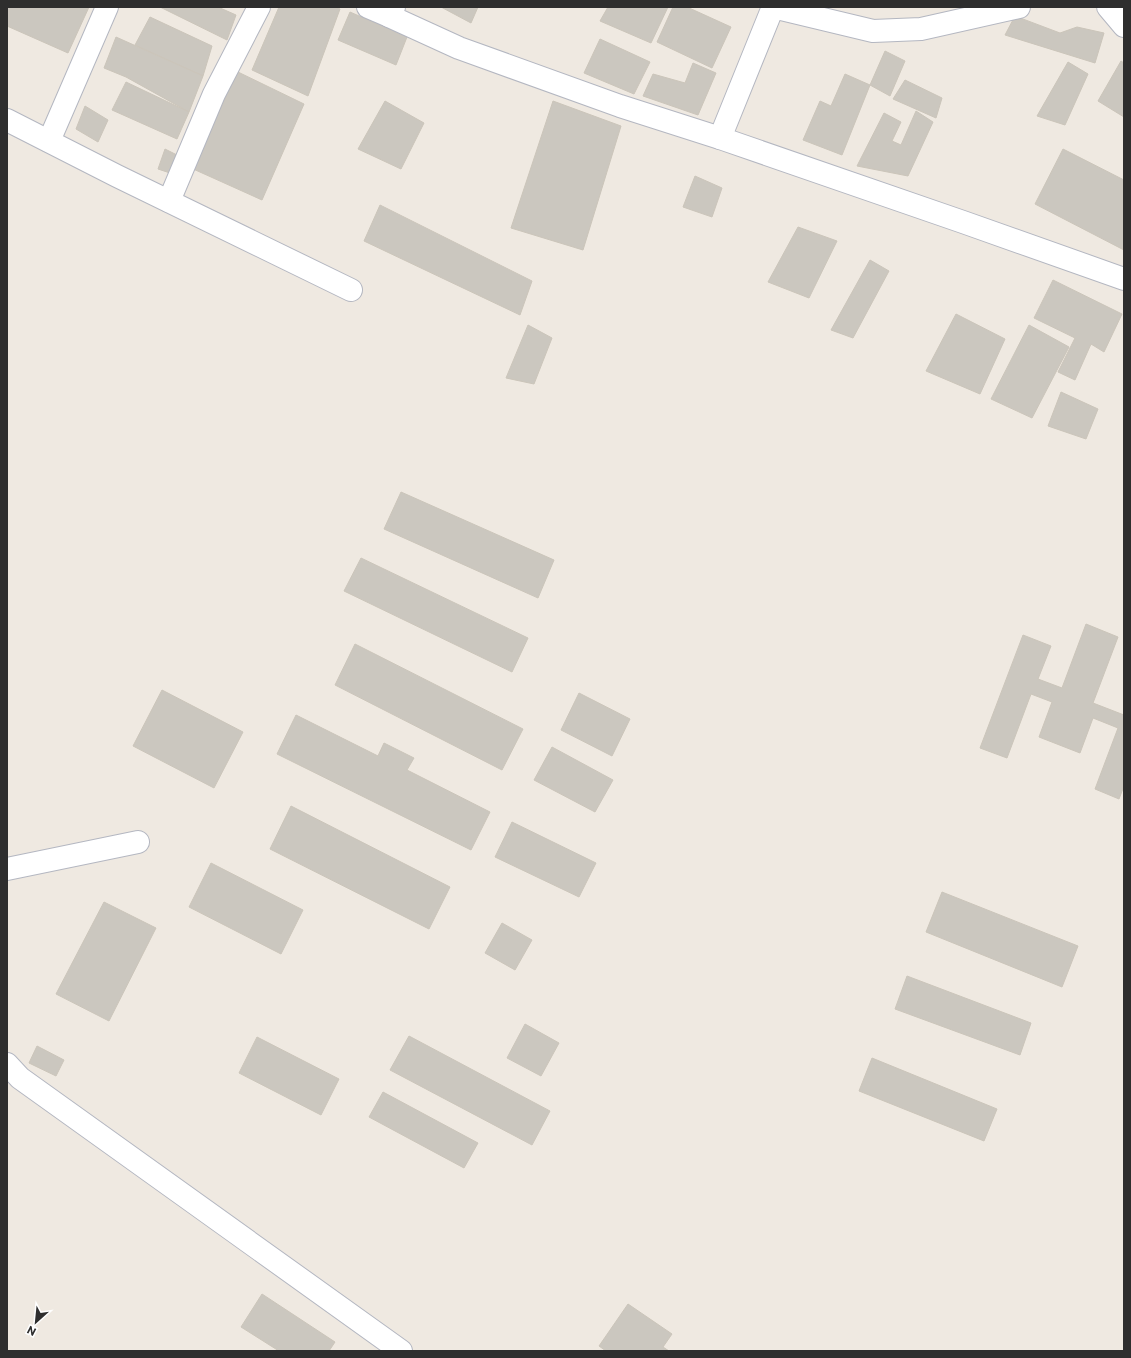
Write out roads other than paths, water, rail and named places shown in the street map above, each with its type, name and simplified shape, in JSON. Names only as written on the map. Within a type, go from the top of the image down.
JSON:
[{"type":"street","points":[[49,141],[107,7]]},
{"type":"street","points":[[169,201],[214,94],[260,7]]},
{"type":"street","points":[[368,7],[391,12],[459,48],[620,106],[720,138],[1124,279]]},
{"type":"street","points":[[720,138],[773,7],[873,31],[921,30],[1019,7]]},
{"type":"street","points":[[1108,7],[1124,26]]},
{"type":"street","points":[[7,120],[351,290]]},
{"type":"street","points":[[7,869],[138,842]]},
{"type":"street","points":[[7,1064],[20,1078],[401,1351]]}]
